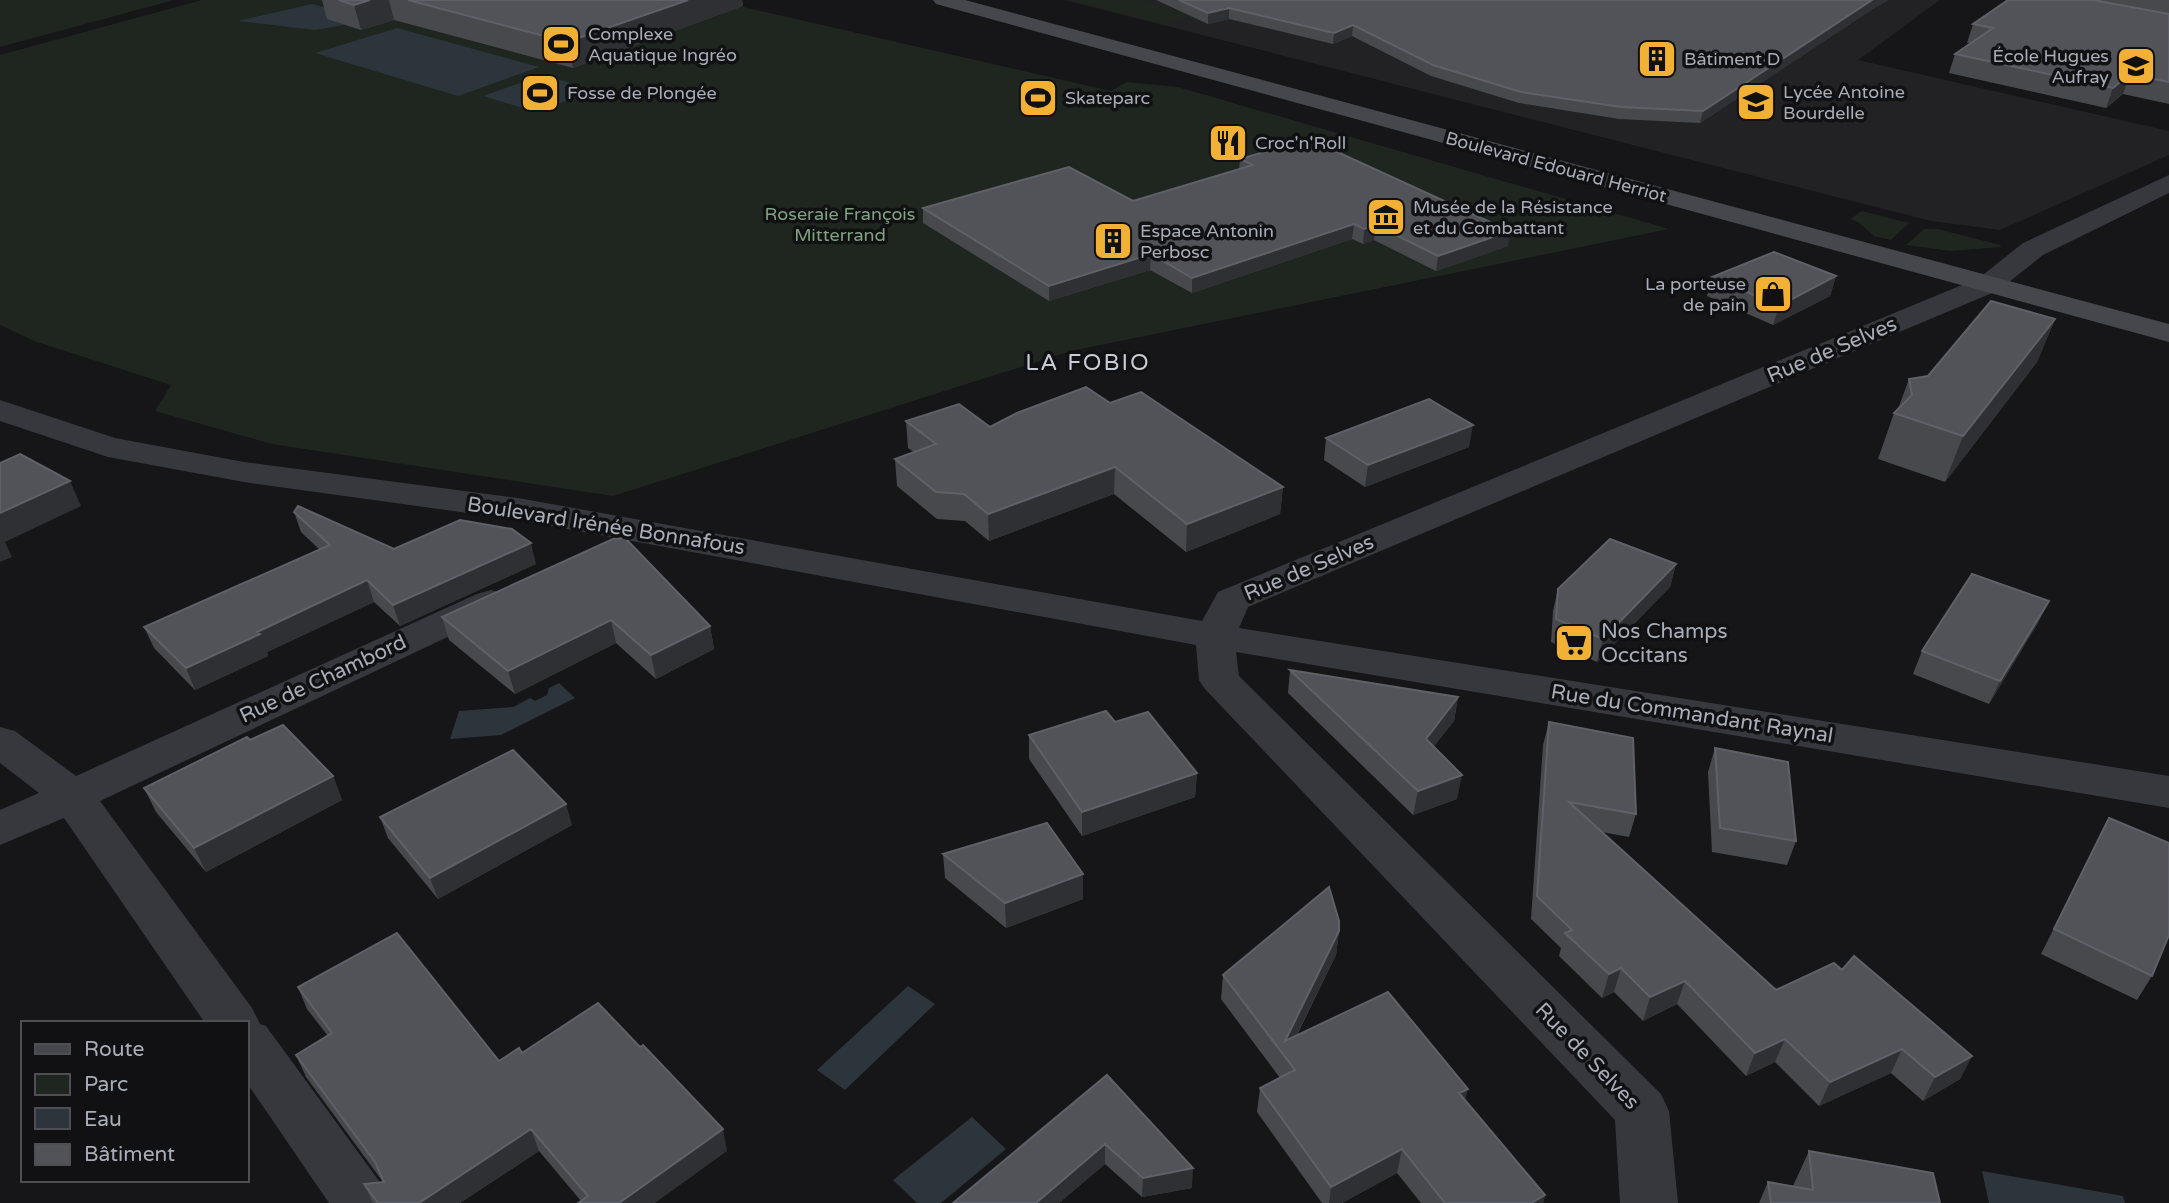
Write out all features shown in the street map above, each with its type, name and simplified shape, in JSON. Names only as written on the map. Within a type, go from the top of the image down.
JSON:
[{"type":"main road","name":"Boulevard Edouard Herriot","points":[[943,0],[2169,333]]},
{"type":"street","name":"Rue de Selves","points":[[1649,1203],[1643,1111],[1219,680],[1215,636],[1233,600],[1989,284],[2033,248],[2169,183]]},
{"type":"street","name":"Boulevard Irénée Bonnafous","points":[[0,410],[108,447],[243,472],[518,509],[1215,636]]},
{"type":"street","points":[[586,558],[646,531]]},
{"type":"street","name":"Rue de Chambord","points":[[0,829],[523,587]]},
{"type":"street","name":"Rue du Commandant Raynal","points":[[1215,636],[2169,792]]},
{"type":"street","points":[[0,741],[72,795],[233,1021]]},
{"type":"street","points":[[248,1042],[362,1203]]},
{"type":"shaded area","name":"Lycée Antoine Bourdelle","points":[[1065,0],[1940,0],[1858,60],[2169,131],[2169,155],[2000,230],[1931,221]]},
{"type":"green space","points":[[0,0],[174,0],[0,47]]},
{"type":"green space","name":"Roseraie François Mitterrand","points":[[202,0],[713,0],[1111,91],[1127,82],[1178,87],[1669,229],[1071,351],[613,496],[272,444],[155,411],[171,385],[34,341],[0,325],[0,55]]},
{"type":"green space","points":[[1069,0],[1138,0],[1194,14],[1168,25]]},
{"type":"green space","points":[[1862,211],[1909,223],[1891,240],[1874,236],[1858,222],[1850,219]]},
{"type":"green space","points":[[1924,229],[1938,229],[2001,247],[1951,251],[1906,245]]},
{"type":"water","points":[[312,4],[348,14],[349,24],[315,30],[238,21]]},
{"type":"water","points":[[397,28],[539,67],[458,96],[315,53]]},
{"type":"water","name":"Fosse de Plongée","points":[[543,75],[595,90],[536,112],[483,96]]},
{"type":"water","points":[[559,683],[575,698],[501,735],[450,739],[459,711],[513,707],[530,698],[535,701],[547,695],[549,688]]},
{"type":"water","points":[[908,986],[935,1004],[845,1090],[817,1070]]},
{"type":"water","points":[[972,1117],[1006,1149],[941,1203],[917,1203],[893,1180]]},
{"type":"water","points":[[1982,1171],[2123,1196],[2125,1203],[1989,1203]]},
{"type":"building","points":[[339,0],[370,0],[354,5]]},
{"type":"building","points":[[408,0],[688,0],[567,42]]},
{"type":"building","name":"Bâtiment D","points":[[1179,0],[1872,0],[1703,111],[1621,107],[1521,92],[1433,65],[1353,25],[1334,33],[1229,8],[1208,13]]},
{"type":"building","points":[[2008,0],[2093,0],[2169,14],[2169,82],[2130,74],[2113,88],[1955,54],[1993,28],[1973,24]]},
{"type":"building","points":[[1309,139],[1510,231],[1438,256],[1376,225],[1364,229],[1354,224],[1192,278],[1151,254],[1049,286],[923,208],[1069,167],[1133,201],[1253,165],[1240,159]]},
{"type":"building","points":[[1774,252],[1836,276],[1779,306],[1712,277]]},
{"type":"building","points":[[1991,301],[2055,319],[1963,436],[1894,413],[1912,395],[1909,379],[1928,376]]},
{"type":"building","points":[[1086,387],[1110,403],[1141,392],[1283,487],[1187,524],[1115,467],[988,514],[964,494],[936,492],[895,459],[936,444],[906,421],[959,404],[990,427],[1017,413]]},
{"type":"building","points":[[1429,399],[1473,425],[1368,465],[1326,438]]},
{"type":"building","points":[[20,454],[70,481],[0,513],[0,463]]},
{"type":"building","points":[[298,506],[394,549],[460,520],[512,529],[531,543],[393,605],[367,580],[186,668],[144,627],[330,545],[294,512]]},
{"type":"building","points":[[625,538],[710,626],[651,655],[611,620],[508,671],[442,617],[613,539]]},
{"type":"building","points":[[1610,539],[1676,564],[1603,639],[1556,619],[1558,589]]},
{"type":"building","points":[[1972,574],[2049,601],[2000,681],[1922,651]]},
{"type":"building","points":[[1290,670],[1458,697],[1426,739],[1462,775],[1418,791]]},
{"type":"building","points":[[1106,711],[1115,722],[1148,712],[1197,773],[1082,812],[1029,735]]},
{"type":"building","points":[[1549,722],[1633,738],[1636,814],[1569,802],[1776,990],[1834,963],[1842,970],[1854,956],[1972,1056],[1935,1077],[1902,1049],[1830,1082],[1785,1039],[1755,1053],[1685,981],[1650,997],[1621,968],[1609,974],[1565,933],[1572,930],[1537,896]]},
{"type":"building","points":[[283,725],[333,776],[194,848],[144,788],[247,737],[250,740]]},
{"type":"building","points":[[1715,748],[1788,762],[1796,841],[1720,828]]},
{"type":"building","points":[[513,750],[566,804],[430,878],[380,817]]},
{"type":"building","points":[[2109,818],[2169,843],[2169,935],[2152,976],[2054,929]]},
{"type":"building","points":[[1047,823],[1083,874],[1005,903],[943,854]]},
{"type":"building","points":[[1329,887],[1339,921],[1339,931],[1285,1041],[1388,992],[1468,1089],[1459,1093],[1545,1195],[1531,1203],[1445,1203],[1402,1149],[1331,1187],[1260,1088],[1295,1070],[1223,975]]},
{"type":"building","points":[[397,933],[499,1061],[519,1048],[522,1053],[598,1003],[640,1047],[643,1045],[723,1129],[619,1203],[578,1203],[588,1196],[531,1129],[419,1203],[378,1203],[364,1184],[384,1182],[375,1162],[296,1055],[332,1033],[298,987]]},
{"type":"building","points":[[1107,1075],[1193,1168],[1143,1178],[1105,1144],[1036,1203],[953,1203]]},
{"type":"building","points":[[1809,1151],[1933,1173],[1940,1203],[1771,1203],[1768,1182],[1813,1190]]},
{"type":"place","name":"Complexe Aquatique Ingréo","points":[[561,44]]},
{"type":"place","name":"Bâtiment D","points":[[1657,59]]},
{"type":"place","name":"École Hugues Aufray","points":[[2136,66]]},
{"type":"place","name":"Fosse de Plongée","points":[[540,93]]},
{"type":"place","name":"Skateparc","points":[[1038,98]]},
{"type":"place","name":"Lycée Antoine Bourdelle","points":[[1756,102]]},
{"type":"place","name":"Croc'n'Roll","points":[[1228,143]]},
{"type":"place","name":"Musée de la Résistance et du Combattant","points":[[1386,217]]},
{"type":"place","name":"Espace Antonin Perbosc","points":[[1113,241]]},
{"type":"place","name":"La porteuse de pain","points":[[1773,294]]},
{"type":"place","name":"Nos Champs Occitans","points":[[1574,643]]},
{"type":"district","name":"LA FOBIO","points":[[1088,363]]}]
